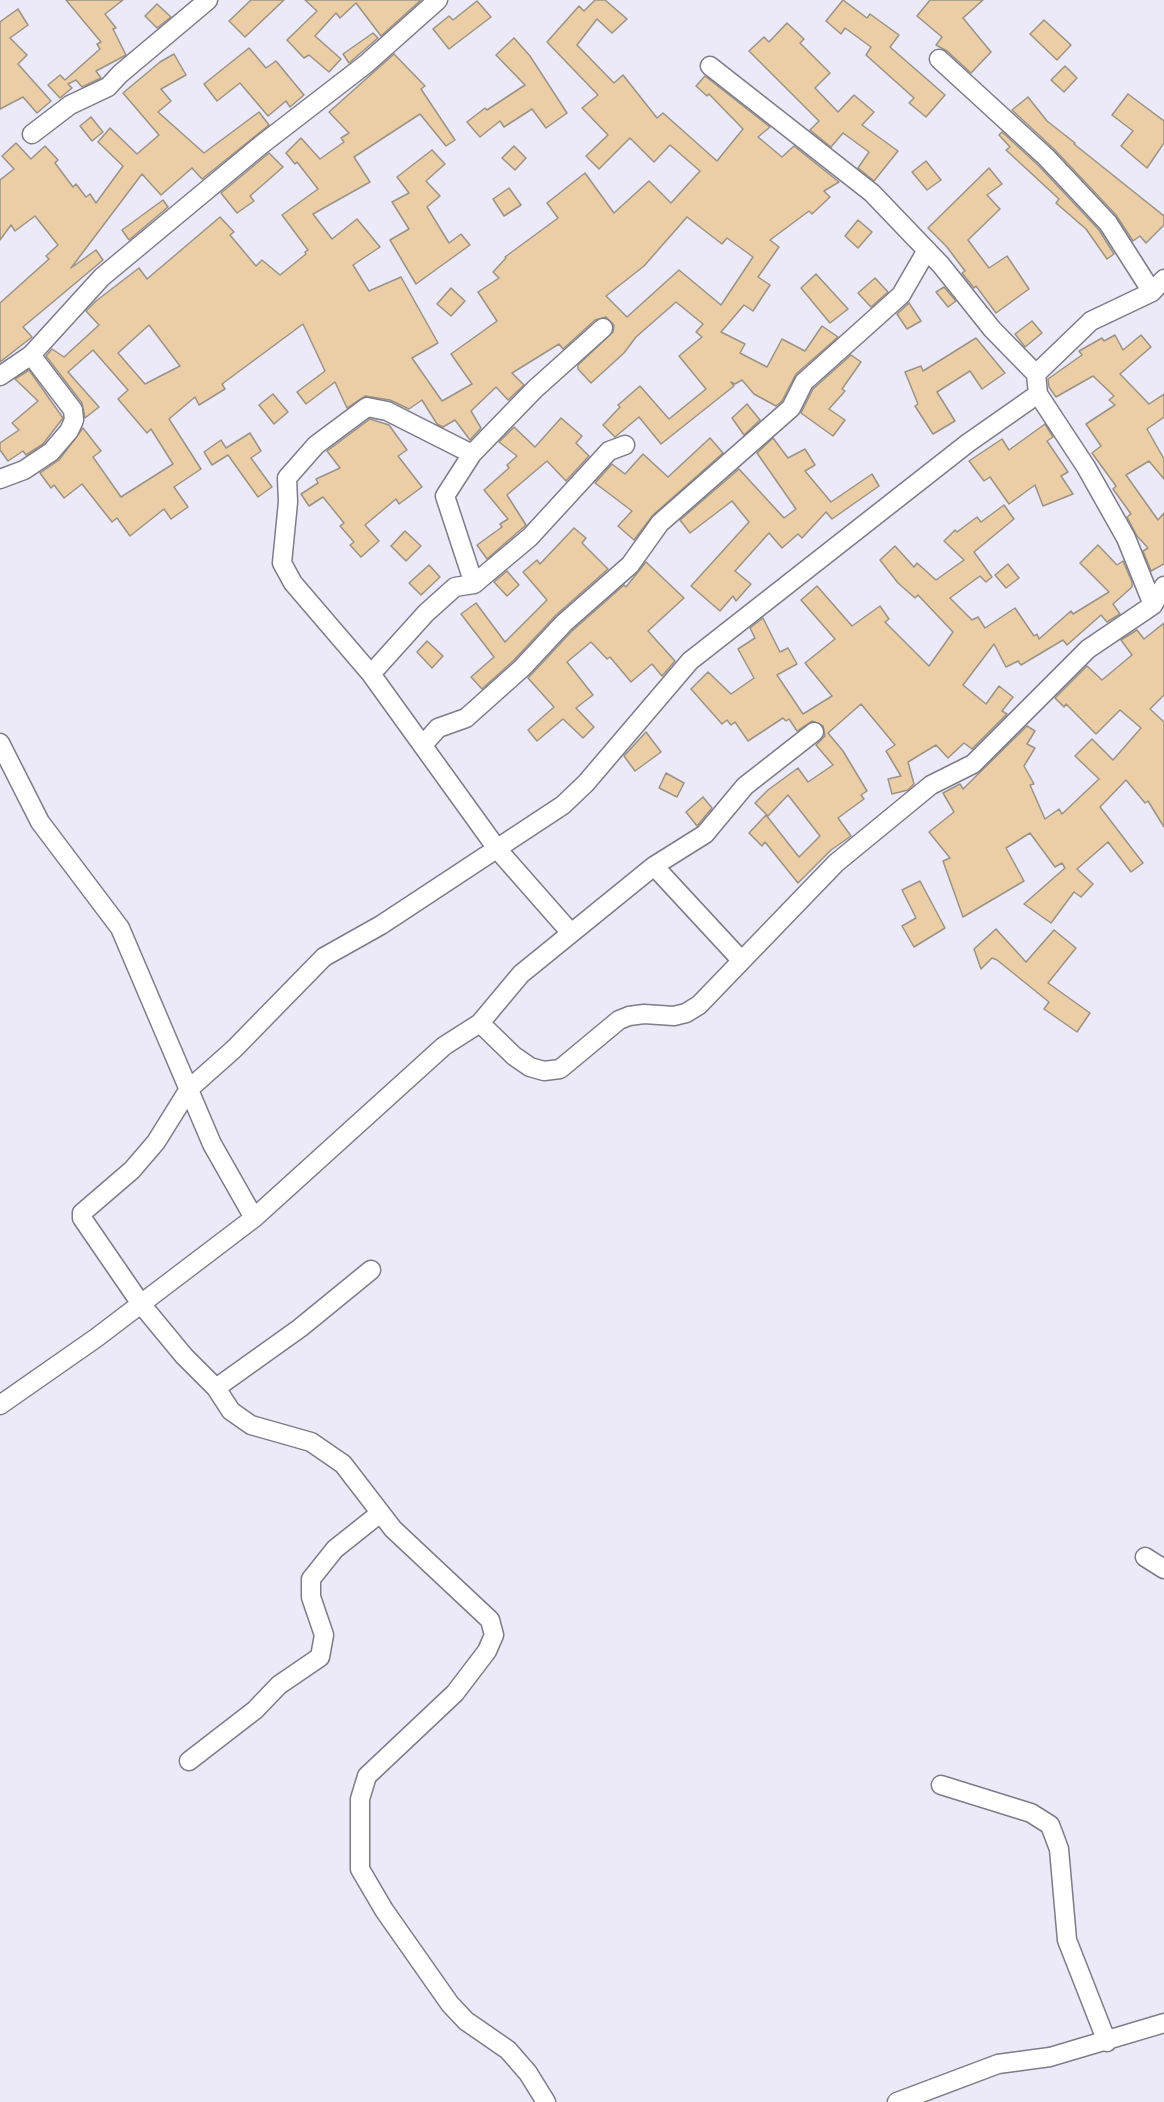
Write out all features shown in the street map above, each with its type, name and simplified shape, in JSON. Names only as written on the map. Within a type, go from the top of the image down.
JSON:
[{"type":"street","points":[[32,135],[70,105],[108,87],[120,74],[155,47],[208,0]]},
{"type":"street","points":[[0,376],[31,355],[102,277],[261,145],[366,64],[438,0]]},
{"type":"street","points":[[939,59],[1046,157],[1102,217],[1158,286],[1091,321],[1036,374]]},
{"type":"street","points":[[710,66],[872,193],[927,250],[992,329],[1036,374],[1038,394],[1086,467],[1126,538],[1153,605]]},
{"type":"street","points":[[423,745],[438,728],[466,718],[522,668],[564,623],[630,565],[660,523],[791,408],[804,382],[901,295],[927,250]]},
{"type":"street","points":[[474,584],[445,496],[472,454],[535,389],[603,328]]},
{"type":"street","points":[[0,479],[24,470],[51,452],[69,431],[74,420],[73,410],[31,355]]},
{"type":"street","points":[[546,2102],[528,2073],[508,2050],[466,2021],[450,2004],[384,1910],[360,1869],[360,1799],[367,1776],[455,1693],[488,1651],[494,1635],[490,1620],[379,1514],[343,1464],[326,1450],[311,1442],[268,1431],[237,1417],[216,1388],[141,1304],[82,1218],[82,1213],[132,1170],[156,1142],[189,1089],[234,1048],[324,957],[381,925],[449,878],[498,850],[571,798],[690,661],[968,443],[1038,394]]},
{"type":"street","points":[[472,454],[387,411],[367,407],[316,445],[287,478],[288,502],[282,563],[292,583],[371,674],[498,850],[570,933]]},
{"type":"street","points":[[371,674],[419,621],[455,587],[474,584],[530,537],[609,451],[625,445]]},
{"type":"street","points":[[480,1023],[530,1067],[544,1071],[560,1069],[619,1020],[629,1016],[674,1016],[686,1013],[699,1005],[836,863],[931,784],[973,764],[1089,649],[1153,605],[1164,586]]},
{"type":"street","points":[[0,1405],[141,1304],[254,1218],[333,1149],[444,1046],[480,1023],[521,974],[654,866],[705,834],[745,786],[814,732]]},
{"type":"street","points":[[0,743],[40,822],[120,928],[212,1144],[254,1218]]},
{"type":"street","points":[[654,866],[741,960]]},
{"type":"street","points":[[216,1388],[300,1328],[371,1270]]},
{"type":"street","points":[[189,1761],[255,1710],[279,1685],[320,1657],[324,1635],[311,1597],[311,1579],[334,1550],[379,1514]]},
{"type":"street","points":[[1145,1557],[1164,1569]]},
{"type":"street","points":[[940,1785],[1031,1813],[1050,1825],[1059,1850],[1067,1940],[1107,2042]]},
{"type":"street","points":[[897,2102],[998,2064],[1050,2056],[1107,2042],[1164,2023]]},
{"type":"building","points":[[66,0],[123,0],[105,14],[116,28],[113,29],[126,55],[96,71],[101,78],[82,87],[76,80],[68,84],[72,88],[60,98],[48,85],[60,75],[65,80],[100,49],[97,44],[101,42]]},
{"type":"building","points":[[251,0],[284,0],[245,37],[229,21]]},
{"type":"building","points":[[305,0],[421,0],[381,36],[356,3],[340,18],[336,13],[315,36],[341,59],[329,72],[309,55],[304,58],[287,40],[317,11]]},
{"type":"building","points":[[595,0],[605,0],[627,19],[612,33],[597,19],[577,45],[614,83],[623,75],[657,118],[663,113],[717,161],[743,129],[709,94],[707,96],[696,86],[705,76],[770,127],[758,137],[782,157],[794,146],[839,182],[824,191],[830,197],[812,214],[809,211],[770,240],[779,247],[758,277],[770,285],[753,311],[744,305],[721,332],[745,344],[740,353],[767,367],[782,339],[805,351],[822,326],[838,337],[796,374],[782,401],[776,406],[754,394],[742,380],[735,384],[731,382],[734,386],[661,444],[639,417],[615,437],[603,425],[620,407],[618,405],[640,386],[669,419],[706,389],[679,356],[702,337],[696,332],[703,324],[676,302],[636,337],[624,353],[591,383],[578,369],[578,365],[613,332],[614,325],[606,317],[595,320],[563,349],[559,344],[512,373],[524,385],[508,400],[496,387],[471,411],[481,428],[470,440],[455,420],[443,427],[437,424],[422,400],[409,409],[390,400],[365,396],[347,408],[335,382],[306,404],[297,392],[325,371],[303,324],[222,384],[225,389],[199,405],[195,397],[169,419],[201,469],[174,487],[188,507],[171,519],[164,509],[130,536],[117,518],[112,522],[82,484],[64,498],[54,485],[51,488],[40,473],[59,460],[83,428],[101,451],[93,457],[121,497],[173,464],[151,429],[147,433],[118,399],[128,390],[93,350],[68,372],[99,407],[85,418],[82,403],[46,356],[52,349],[64,357],[99,325],[86,311],[96,301],[139,268],[147,279],[220,217],[234,232],[230,235],[256,266],[262,260],[280,275],[306,254],[308,250],[282,215],[318,189],[297,162],[295,164],[286,153],[301,138],[320,159],[344,142],[341,138],[349,133],[329,112],[394,54],[425,86],[421,89],[455,140],[446,146],[420,114],[354,157],[370,182],[313,214],[332,239],[357,219],[380,247],[353,265],[369,291],[401,277],[438,343],[412,358],[442,401],[472,384],[451,354],[497,321],[478,292],[499,278],[493,272],[505,257],[558,218],[547,203],[585,173],[614,213],[649,181],[671,203],[700,171],[670,145],[654,162],[630,138],[599,169],[586,156],[608,135],[582,108],[598,95],[547,42],[579,6],[584,11]],"holes":[[[687,217],[722,244],[727,238],[753,257],[721,305],[679,270],[627,317],[606,296],[644,266]],[[149,325],[180,366],[145,384],[118,353]]]},
{"type":"building","points":[[843,0],[867,18],[870,14],[899,35],[890,47],[945,95],[926,117],[909,103],[914,98],[866,55],[871,47],[845,28],[841,34],[826,21]]},
{"type":"building","points":[[930,0],[983,0],[963,18],[991,52],[971,73],[947,51],[936,45],[942,37],[917,16]]},
{"type":"building","points":[[477,1],[491,17],[449,49],[433,29],[449,16],[453,20]]},
{"type":"building","points":[[157,4],[171,17],[157,28],[145,16]]},
{"type":"building","points":[[18,9],[28,25],[10,38],[27,55],[18,64],[51,101],[37,113],[23,97],[0,109],[0,22]]},
{"type":"building","points":[[1044,20],[1071,45],[1057,60],[1030,34]]},
{"type":"building","points":[[787,23],[804,39],[800,43],[830,73],[815,88],[838,112],[854,95],[874,112],[862,125],[898,151],[874,181],[858,168],[869,152],[843,133],[831,147],[810,130],[819,121],[749,51],[764,37],[769,42]]},
{"type":"building","points":[[373,33],[378,38],[349,63],[343,54]]},
{"type":"building","points":[[514,38],[530,56],[567,113],[546,128],[532,109],[504,127],[500,121],[480,137],[467,122],[485,108],[487,110],[525,85],[496,55]]},
{"type":"building","points":[[249,48],[266,68],[276,61],[304,95],[290,107],[286,101],[268,116],[240,83],[217,101],[204,84]]},
{"type":"building","points":[[174,54],[186,75],[161,89],[171,101],[158,112],[204,153],[259,112],[269,125],[202,179],[192,168],[161,195],[142,174],[71,268],[96,250],[103,260],[23,327],[32,337],[0,362],[0,303],[49,259],[46,256],[58,245],[35,216],[15,231],[11,225],[0,240],[0,180],[14,169],[2,156],[16,143],[31,159],[45,146],[58,160],[55,163],[73,187],[76,184],[86,197],[90,194],[96,203],[123,166],[98,142],[110,128],[137,154],[159,135],[123,93],[160,62]]},
{"type":"building","points":[[1065,66],[1077,78],[1064,92],[1051,80]]},
{"type":"building","points":[[1128,94],[1164,121],[1164,143],[1147,168],[1121,146],[1133,131],[1112,115]]},
{"type":"building","points":[[1028,97],[1047,121],[1164,216],[1164,225],[1146,243],[1140,236],[1133,241],[1116,215],[1054,149],[1012,110]]},
{"type":"building","points":[[91,117],[103,132],[92,141],[80,126]]},
{"type":"building","points":[[1002,132],[1038,165],[1099,230],[1114,254],[1107,259],[1086,229],[1056,203],[1059,199],[1006,150],[1010,147],[999,135]]},
{"type":"building","points":[[514,146],[526,158],[515,170],[502,158]]},
{"type":"building","points":[[432,150],[445,164],[426,181],[440,196],[427,207],[449,243],[461,234],[470,245],[416,284],[390,240],[409,229],[392,202],[409,193],[397,177]]},
{"type":"building","points":[[269,153],[283,167],[250,196],[254,201],[237,213],[221,193]]},
{"type":"building","points":[[926,161],[941,180],[927,190],[912,172]]},
{"type":"building","points":[[989,168],[1002,184],[987,195],[1000,209],[968,240],[989,268],[1007,256],[1029,289],[996,313],[976,286],[974,288],[962,273],[965,271],[947,247],[928,228]]},
{"type":"building","points":[[509,188],[521,205],[504,216],[493,199]]},
{"type":"building","points":[[163,200],[168,207],[129,240],[122,230]]},
{"type":"building","points":[[858,220],[872,232],[858,248],[845,236]]},
{"type":"building","points":[[816,274],[848,309],[830,323],[801,288]]},
{"type":"building","points":[[875,278],[888,292],[871,307],[858,293]]},
{"type":"building","points":[[944,287],[956,301],[948,307],[936,292]]},
{"type":"building","points":[[451,288],[465,301],[451,316],[437,304]]},
{"type":"building","points":[[909,303],[921,321],[907,329],[897,314]]},
{"type":"building","points":[[1032,321],[1042,333],[1025,347],[1015,334]]},
{"type":"building","points":[[1115,335],[1123,350],[1141,335],[1151,347],[1120,374],[1149,404],[1164,394],[1164,417],[1147,429],[1164,459],[1164,479],[1149,461],[1126,475],[1158,520],[1164,513],[1164,564],[1151,571],[1143,551],[1148,548],[1137,536],[1127,517],[1131,514],[1113,489],[1116,486],[1092,453],[1101,446],[1086,424],[1115,405],[1109,400],[1114,396],[1093,376],[1056,397],[1049,387],[1048,379],[1082,355],[1079,351],[1102,338],[1104,341]]},
{"type":"building","points":[[976,338],[1005,373],[982,389],[970,371],[937,392],[955,421],[933,434],[915,406],[918,404],[905,372],[921,366],[923,371]]},
{"type":"building","points":[[851,355],[861,362],[842,389],[845,391],[829,409],[845,420],[833,436],[801,413],[813,389]]},
{"type":"building","points":[[29,370],[63,418],[43,444],[26,455],[23,451],[8,461],[0,450],[0,443],[19,430],[12,423],[38,401],[15,379]]},
{"type":"building","points":[[273,394],[288,412],[274,424],[259,405]]},
{"type":"building","points":[[747,404],[760,420],[744,435],[732,418]]},
{"type":"building","points":[[561,418],[582,436],[576,443],[589,456],[566,481],[547,461],[507,495],[526,525],[487,559],[477,545],[502,527],[500,524],[508,519],[484,490],[509,468],[507,465],[517,456],[499,442],[514,427],[535,447]]},
{"type":"building","points":[[370,419],[389,425],[407,450],[398,456],[422,487],[399,504],[396,499],[365,525],[379,541],[361,557],[350,545],[354,542],[340,526],[344,523],[323,497],[309,506],[301,494],[318,483],[316,479],[340,468],[327,451]]},
{"type":"building","points":[[1045,424],[1053,437],[1047,441],[1068,472],[1061,476],[1073,494],[1043,506],[1035,485],[1009,504],[990,477],[984,481],[969,461],[1002,439],[1009,450]]},
{"type":"building","points":[[250,433],[261,451],[251,458],[272,487],[258,497],[228,455],[212,465],[204,452],[221,440],[226,448]]},
{"type":"building","points":[[710,438],[723,453],[653,515],[634,540],[618,526],[632,511],[595,483],[612,464],[625,474],[643,454],[668,477]]},
{"type":"building","points":[[773,438],[788,458],[805,449],[815,465],[805,471],[831,502],[872,474],[879,486],[832,519],[826,512],[802,538],[798,534],[782,548],[769,533],[735,571],[751,584],[736,601],[733,596],[720,611],[691,586],[749,522],[732,501],[690,533],[680,520],[739,469],[784,518],[796,509],[757,453]]},
{"type":"building","points":[[1004,505],[1014,519],[974,552],[992,577],[986,582],[980,576],[950,598],[972,620],[978,617],[985,628],[1015,608],[1034,636],[1037,634],[1039,639],[1071,611],[1073,614],[1109,592],[1080,563],[1098,545],[1117,565],[1123,561],[1132,582],[1132,587],[1113,604],[1120,614],[1107,622],[1101,615],[1067,645],[1063,640],[1021,665],[1018,661],[1006,667],[994,644],[963,685],[986,704],[999,686],[1013,697],[1002,711],[1007,714],[972,749],[964,743],[948,758],[936,745],[908,762],[914,784],[908,790],[892,794],[888,779],[901,776],[886,751],[895,745],[861,704],[828,733],[843,751],[867,791],[861,795],[864,799],[838,818],[851,836],[831,850],[798,883],[765,842],[762,846],[749,833],[766,815],[799,857],[820,836],[788,795],[768,816],[755,803],[768,790],[798,768],[808,782],[833,765],[816,745],[825,736],[823,726],[812,721],[797,731],[789,719],[786,721],[783,718],[748,741],[735,722],[731,725],[727,720],[722,724],[691,689],[708,672],[731,694],[754,678],[738,649],[755,638],[750,628],[763,618],[780,652],[788,648],[797,664],[777,675],[803,714],[832,696],[805,663],[835,639],[801,600],[817,586],[852,626],[880,606],[889,619],[885,622],[929,666],[953,632],[918,595],[915,598],[898,583],[880,560],[895,546],[914,567],[917,563],[936,580],[964,560],[944,541],[955,530],[957,532],[977,517],[981,522]]},
{"type":"building","points":[[574,528],[586,538],[582,543],[608,569],[556,615],[514,660],[482,689],[471,677],[494,657],[461,614],[476,603],[505,642],[547,600],[523,572],[537,560],[540,564]]},
{"type":"building","points":[[405,531],[421,546],[406,561],[391,546]]},
{"type":"building","points":[[646,562],[684,598],[648,631],[675,661],[662,676],[652,664],[631,682],[610,657],[607,659],[591,642],[567,662],[593,695],[576,708],[594,727],[583,738],[563,719],[537,741],[528,730],[554,707],[528,678],[572,631],[624,585],[626,587]]},
{"type":"building","points":[[1008,564],[1019,578],[1006,588],[995,575]]},
{"type":"building","points":[[429,565],[440,577],[421,595],[409,583]]},
{"type":"building","points":[[507,571],[519,585],[507,596],[494,582]]},
{"type":"building","points":[[1164,623],[1164,695],[1150,709],[1164,722],[1164,827],[1148,801],[1145,803],[1126,780],[1100,807],[1143,863],[1131,872],[1108,842],[1077,869],[1093,884],[1081,897],[1074,892],[1051,923],[1024,904],[1065,868],[1062,863],[1055,867],[1030,833],[1006,848],[1024,881],[963,917],[943,861],[950,858],[929,832],[954,812],[943,793],[960,784],[963,789],[1027,726],[1035,731],[1027,744],[1035,748],[1024,766],[1034,784],[1030,785],[1045,819],[1059,809],[1062,814],[1099,779],[1075,756],[1092,739],[1113,760],[1141,728],[1120,710],[1096,734],[1066,704],[1064,707],[1055,698],[1087,666],[1102,680],[1132,655],[1121,640],[1137,630],[1144,639]]},
{"type":"building","points":[[427,641],[443,656],[432,668],[417,652]]},
{"type":"building","points":[[646,732],[661,752],[635,771],[624,756]]},
{"type":"building","points":[[666,773],[684,783],[677,797],[659,788]]},
{"type":"building","points":[[703,797],[712,808],[697,826],[686,812]]},
{"type":"building","points":[[920,881],[945,928],[914,947],[902,926],[916,918],[902,890]]},
{"type":"building","points":[[996,929],[1026,962],[1054,930],[1076,948],[1048,983],[1090,1013],[1077,1032],[1044,1009],[1049,1002],[997,960],[992,958],[981,969],[974,949]]}]
